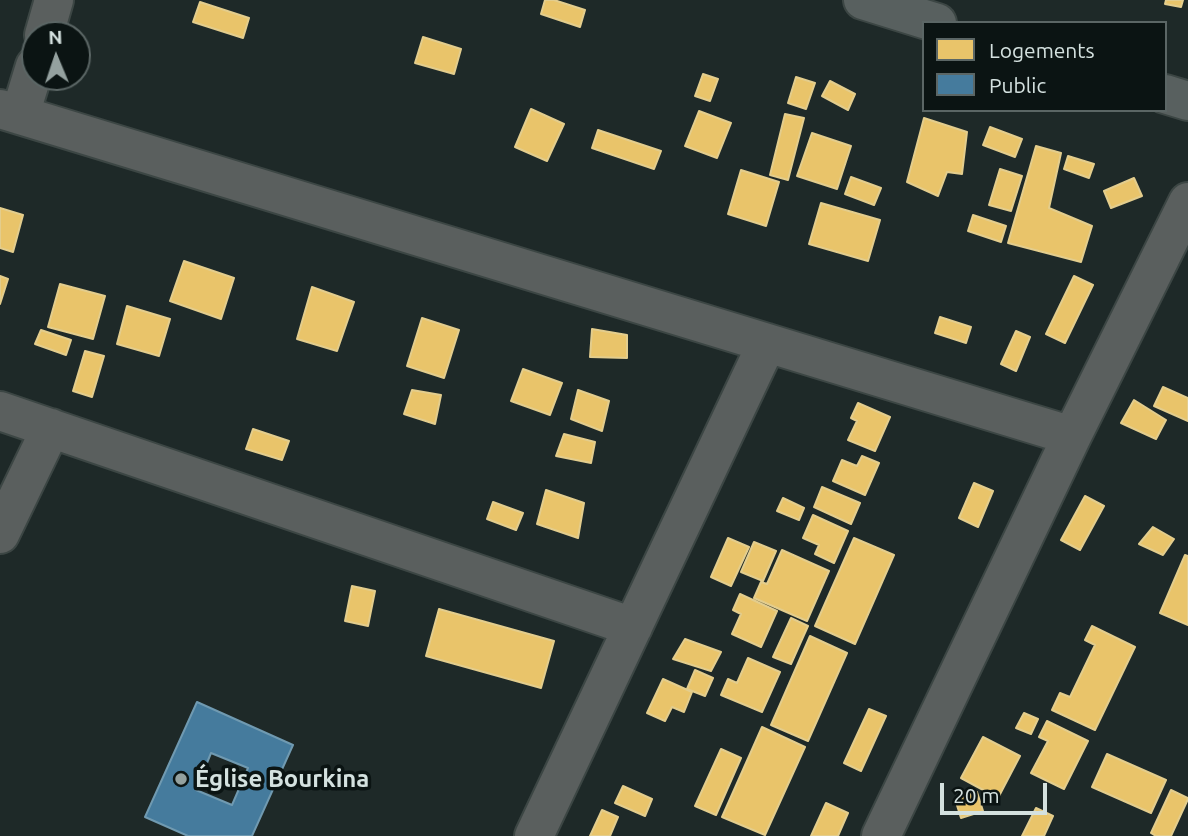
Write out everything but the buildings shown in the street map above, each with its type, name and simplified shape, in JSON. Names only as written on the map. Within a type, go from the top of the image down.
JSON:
[{"type":"main road","points":[[863,0],[931,21]]},
{"type":"main road","points":[[1167,95],[1188,101]]},
{"type":"street","points":[[48,21],[54,0]]},
{"type":"street","points":[[21,91],[10,112],[1072,436]]},
{"type":"street","points":[[886,834],[1072,436],[1188,202]]},
{"type":"street","points":[[534,836],[767,344]]},
{"type":"street","points":[[0,411],[633,628]]},
{"type":"street","points":[[0,534],[51,428]]},
{"type":"place","name":"Église Bourkina","points":[[181,779]]}]
